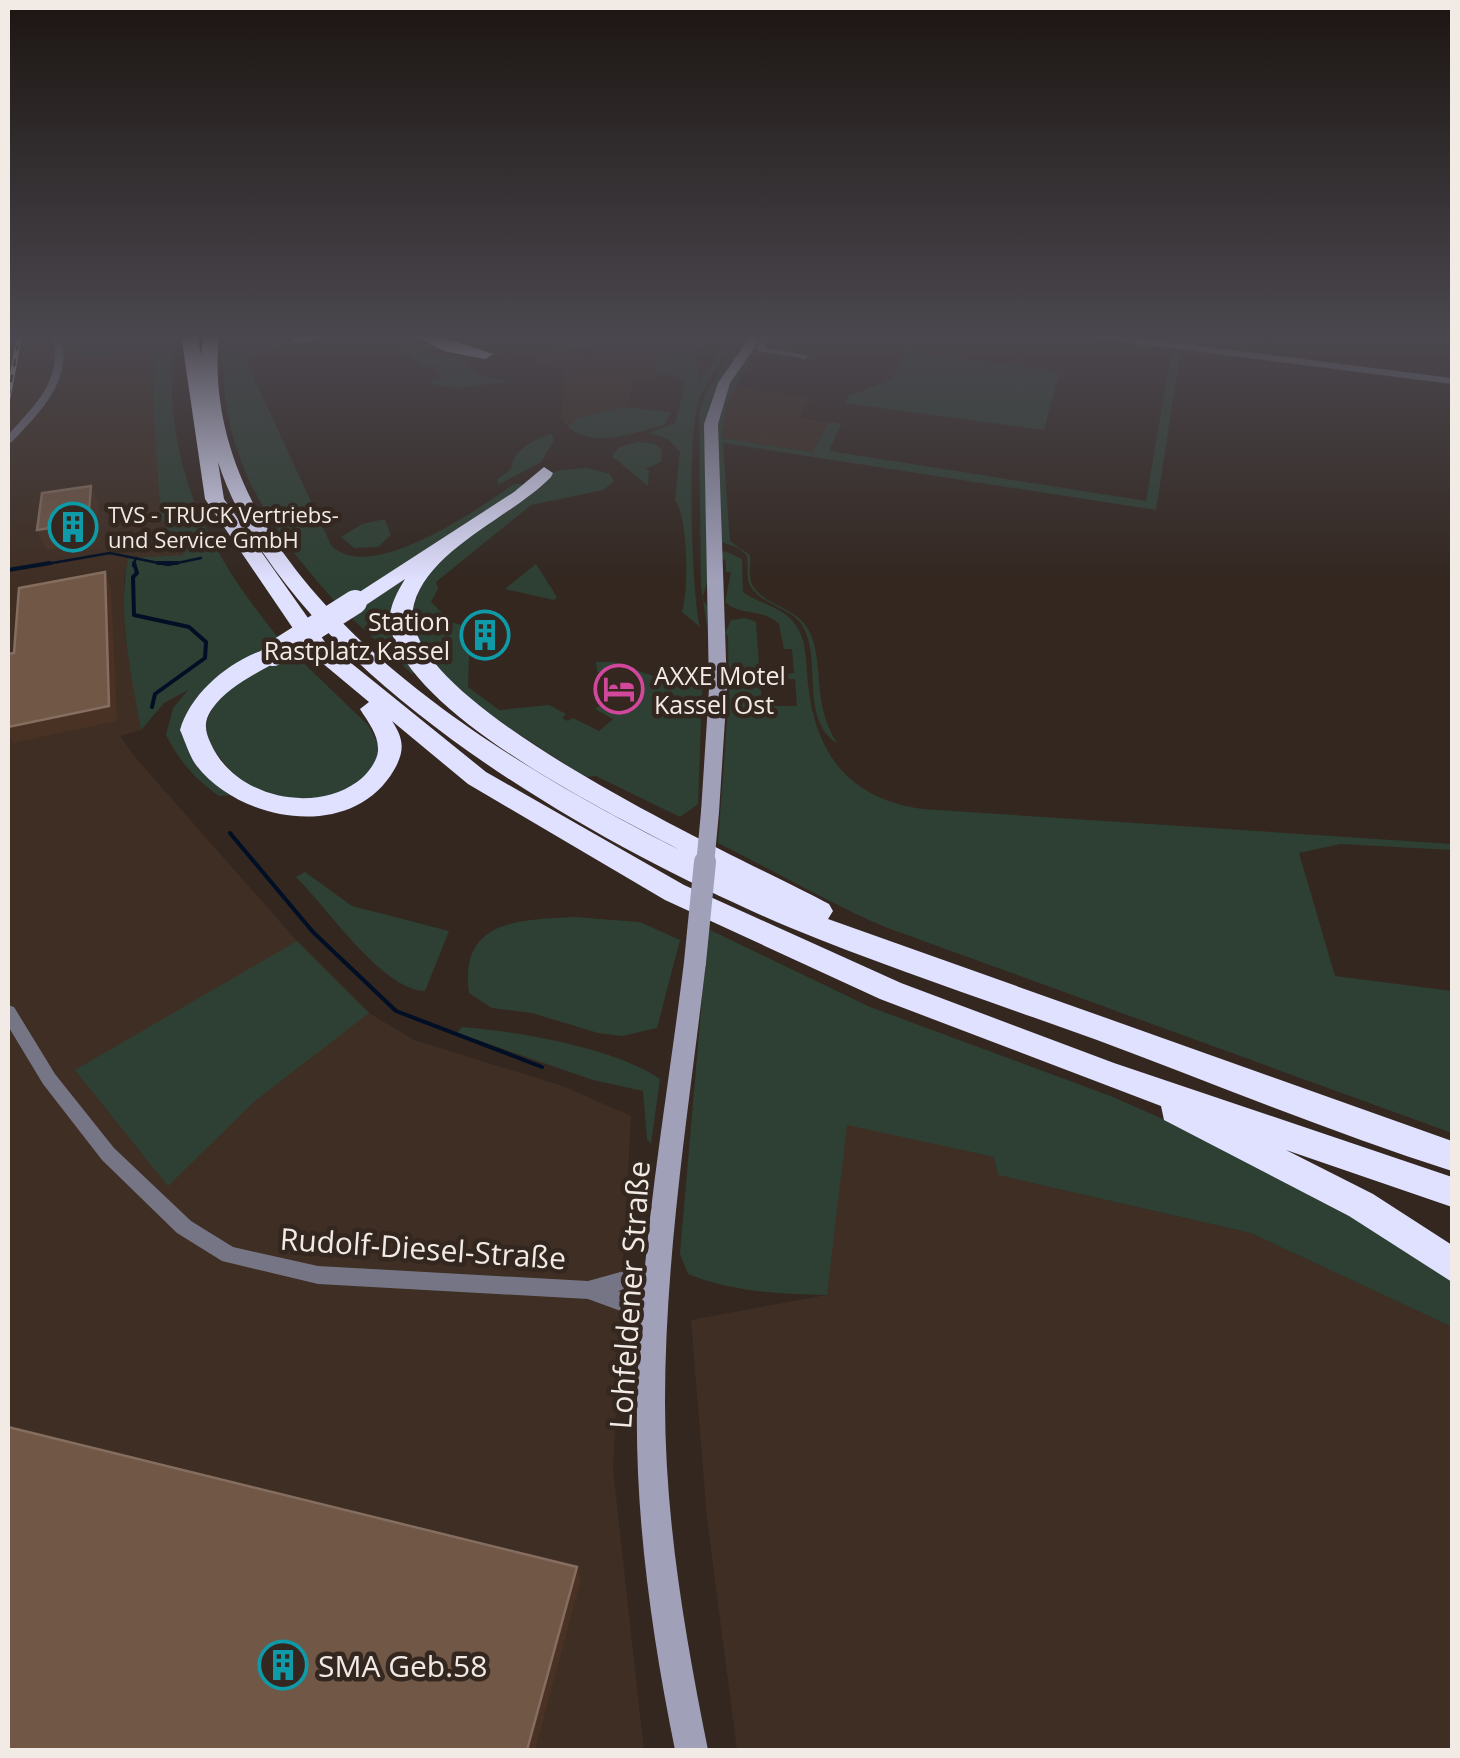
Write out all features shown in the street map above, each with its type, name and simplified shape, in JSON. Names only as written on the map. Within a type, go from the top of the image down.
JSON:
[{"type":"highway","points":[[189,416],[206,484],[229,534],[295,626],[408,730],[495,790],[632,871],[838,969],[1084,1064],[1452,1192]]},
{"type":"highway","points":[[212,416],[222,457],[241,500],[280,561],[354,643],[452,726],[588,816],[722,885],[869,947],[1452,1156]]},
{"type":"highway","points":[[357,687],[388,734],[391,754],[381,773],[360,791],[326,806],[289,809],[254,800],[199,748],[192,730],[194,720],[216,691],[521,496],[544,473]]},
{"type":"highway","points":[[452,541],[416,580],[402,612],[407,646],[434,683],[572,779],[774,884],[831,918],[869,947]]},
{"type":"highway","points":[[1084,1064],[1361,1205],[1452,1266]]},
{"type":"main road","name":"Lohfeldener Straße","points":[[691,1750],[658,1543],[650,1403],[718,704],[714,416]]},
{"type":"street","points":[[8,440],[30,416]]},
{"type":"street","name":"Rudolf-Diesel-Straße","points":[[8,1012],[49,1079],[108,1154],[184,1228],[229,1256],[318,1276],[588,1290],[656,1314]]},
{"type":"street","name":"Rudolf-Diesel-Straße","points":[[588,1290],[660,1270]]},
{"type":"shaded area","points":[[8,416],[155,416],[185,556],[128,558],[124,579],[125,634],[141,730],[120,736],[297,941],[369,1013],[414,1040],[563,1086],[631,1116],[613,1469],[644,1750],[8,1750]]},
{"type":"shaded area","points":[[559,416],[587,416],[578,418],[568,426]]},
{"type":"shaded area","points":[[725,416],[800,416],[829,422],[812,452],[722,438]]},
{"type":"shaded area","points":[[846,1124],[994,1157],[998,1175],[1251,1233],[1452,1327],[1452,1750],[737,1750],[707,1519],[691,1320],[826,1295]]},
{"type":"green space","points":[[154,416],[174,416],[182,462],[210,536],[230,572],[282,642],[191,710],[233,795],[219,796],[203,783],[183,762],[166,735],[173,708],[188,690],[164,703],[141,730],[127,644],[125,579],[128,558],[184,555],[161,519]]},
{"type":"green space","points":[[271,416],[331,545],[348,555],[371,556],[397,550],[451,525],[514,484],[522,484],[522,488],[339,606],[269,516],[238,452],[228,417]]},
{"type":"green space","points":[[669,416],[664,425],[602,438],[589,437],[568,426],[578,418]]},
{"type":"green space","points":[[677,416],[695,416],[692,512],[700,627],[682,612],[686,553],[683,521],[675,500],[680,452],[668,439],[649,433],[675,423]]},
{"type":"green space","points":[[699,416],[707,416],[707,583],[703,597]]},
{"type":"green space","points":[[718,416],[725,416],[722,438],[812,452],[829,422],[841,424],[829,451],[1146,501],[1160,416],[1170,416],[1156,510],[723,443],[730,541],[750,555],[751,579],[758,593],[796,616],[808,629],[824,712],[837,743],[818,719],[811,654],[802,625],[751,588],[747,556],[739,548],[721,542],[715,426]]},
{"type":"green space","points":[[941,416],[1048,416],[1044,430]]},
{"type":"green space","points":[[552,434],[554,440],[541,462],[498,485],[498,479],[511,469],[520,451]]},
{"type":"green space","points":[[639,442],[655,444],[662,450],[661,462],[645,469],[649,470],[648,486],[612,456],[619,447]]},
{"type":"green space","points":[[587,468],[610,474],[614,482],[603,490],[531,505],[436,582],[438,589],[431,602],[451,622],[477,630],[468,640],[483,645],[477,653],[469,654],[468,687],[499,710],[549,705],[566,714],[562,718],[573,718],[599,731],[613,719],[595,709],[611,697],[628,705],[641,694],[631,688],[638,682],[615,670],[606,676],[597,672],[596,662],[613,662],[659,678],[676,670],[703,667],[698,804],[680,817],[596,776],[585,777],[484,711],[424,660],[409,614],[428,571],[544,476]]},
{"type":"green space","points":[[385,520],[391,535],[378,547],[354,548],[341,537],[362,524]]},
{"type":"green space","points":[[725,551],[742,559],[743,592],[784,613],[799,630],[812,709],[828,752],[856,784],[897,804],[922,809],[1452,844],[1452,850],[1340,844],[1299,853],[1335,976],[1452,991],[1452,1133],[885,927],[718,843],[729,694],[725,633],[731,620],[746,618],[756,622],[762,706],[797,706],[795,679],[784,679],[784,674],[794,673],[792,649],[784,649],[779,624],[725,602],[731,572],[726,572],[726,562],[719,554]]},
{"type":"green space","points":[[536,564],[557,597],[554,600],[505,589]]},
{"type":"green space","points":[[408,575],[416,672],[412,674],[347,614]]},
{"type":"green space","points":[[290,650],[369,726],[380,748],[373,768],[363,780],[338,795],[291,801],[264,795],[230,770],[204,735],[214,706],[235,684]]},
{"type":"green space","points":[[305,872],[352,906],[449,931],[425,991],[408,987],[373,962],[296,877]]},
{"type":"green space","points":[[574,917],[640,922],[680,940],[657,1028],[622,1036],[598,1033],[532,1013],[492,1008],[469,993],[468,969],[474,950],[484,937],[514,923]]},
{"type":"green space","points":[[708,929],[870,1007],[1113,1097],[1309,1184],[1452,1273],[1452,1327],[1251,1233],[998,1175],[994,1157],[847,1125],[827,1295],[739,1288],[688,1274],[680,1254]]},
{"type":"green space","points":[[297,941],[369,1013],[255,1101],[168,1186],[75,1070]]},
{"type":"green space","points":[[462,1027],[509,1032],[592,1050],[660,1079],[651,1144],[647,1139],[643,1091],[593,1080],[457,1033]]},
{"type":"building","points":[[91,486],[88,522],[37,530],[42,493]]},
{"type":"building","points":[[105,572],[109,706],[8,727],[8,654],[14,653],[19,588]]},
{"type":"building","name":"SMA Geb.58","points":[[8,1427],[577,1567],[527,1750],[8,1750]]},
{"type":"waterway","points":[[35,566],[110,553],[136,558]]},
{"type":"waterway","points":[[134,563],[136,558]]},
{"type":"waterway","points":[[136,558],[158,563]]},
{"type":"waterway","points":[[158,563],[168,565],[201,558]]},
{"type":"waterway","points":[[8,570],[50,563]]},
{"type":"waterway","points":[[134,563],[134,615],[189,627],[206,642],[205,658],[155,694],[152,707]]},
{"type":"waterway","points":[[158,563],[177,563]]},
{"type":"waterway","points":[[230,833],[313,932],[396,1011],[542,1067]]},
{"type":"place","name":"TVS - TRUCK Vertriebs- und Service GmbH","points":[[73,527]]},
{"type":"place","name":"Station Rastplatz Kassel","points":[[485,635]]},
{"type":"place","name":"AXXE Motel Kassel Ost","points":[[619,689]]},
{"type":"place","name":"SMA Geb.58","points":[[283,1665]]}]
